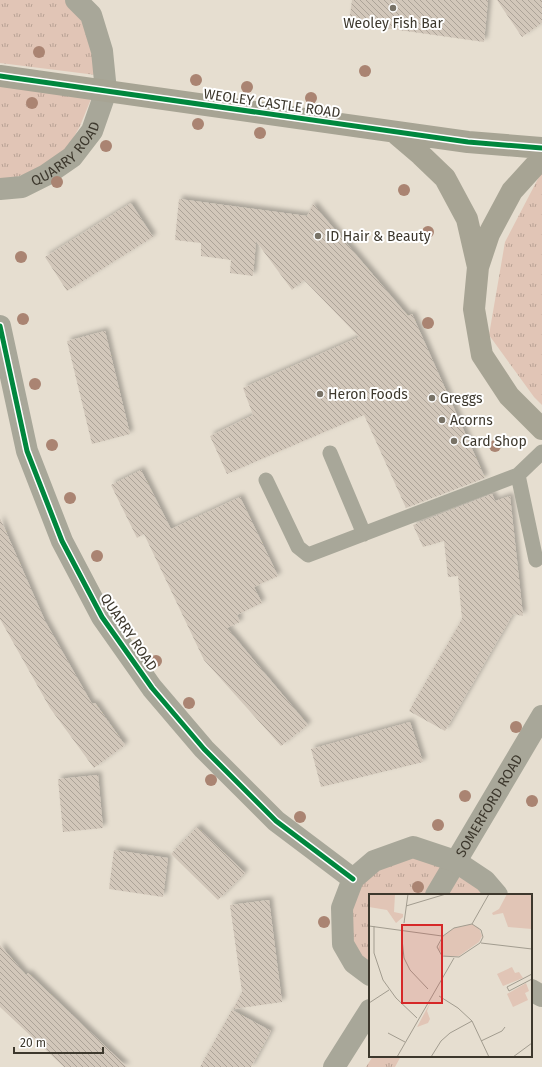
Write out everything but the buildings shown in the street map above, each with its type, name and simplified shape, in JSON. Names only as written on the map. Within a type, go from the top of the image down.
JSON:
[{"type":"street","points":[[76,0],[91,15],[102,51],[106,91]]},
{"type":"street","name":"WEOLEY CASTLE ROAD","points":[[0,76],[468,142],[542,148]]},
{"type":"street","name":"QUARRY ROAD","points":[[0,190],[22,187],[46,175],[72,157],[92,132],[106,91]]},
{"type":"street","points":[[394,132],[445,178],[467,219],[478,268]]},
{"type":"street","points":[[542,158],[512,191],[489,234],[478,268],[474,309],[482,355],[509,396],[542,429]]},
{"type":"street","name":"QUARRY ROAD","points":[[0,326],[27,450],[62,541],[102,617],[152,688],[204,749],[276,821],[353,879]]},
{"type":"street","name":"SOMERFORD ROAD","points":[[437,894],[542,716]]},
{"type":"street","points":[[369,974],[354,963],[343,944],[342,908],[353,879],[374,861],[413,847],[455,861],[485,881],[496,894]]},
{"type":"street","points":[[532,991],[542,996]]},
{"type":"street","points":[[334,1067],[369,1012]]},
{"type":"lane","points":[[330,452],[364,534]]},
{"type":"lane","points":[[266,480],[298,547],[308,555],[518,475],[542,452]]},
{"type":"lane","points":[[518,475],[536,560]]},
{"type":"green space","points":[[0,0],[65,0],[88,24],[96,75],[0,63]]},
{"type":"green space","points":[[0,81],[93,94],[80,126],[66,151],[39,169],[0,183]]},
{"type":"green space","points":[[542,171],[542,405],[534,397],[489,335],[505,242]]},
{"type":"green space","points":[[411,852],[443,868],[430,894],[369,894],[369,971],[348,944],[347,911],[359,889],[380,865]]},
{"type":"green space","points":[[458,871],[491,894],[446,894]]},
{"type":"green space","points":[[372,1057],[400,1057],[395,1067],[366,1067]]},
{"type":"cycle path","points":[[0,76],[468,142],[542,148]]},
{"type":"cycle path","points":[[0,326],[27,451],[62,541],[102,617],[152,688],[204,749],[276,821],[353,879]]},
{"type":"place","name":"Weoley Fish Bar","points":[[393,8]]},
{"type":"place","name":"ID Hair & Beauty","points":[[318,236]]},
{"type":"place","name":"Heron Foods","points":[[320,394]]},
{"type":"place","name":"Greggs","points":[[432,398]]},
{"type":"place","name":"Acorns","points":[[442,420]]},
{"type":"place","name":"Card Shop","points":[[454,441]]}]
